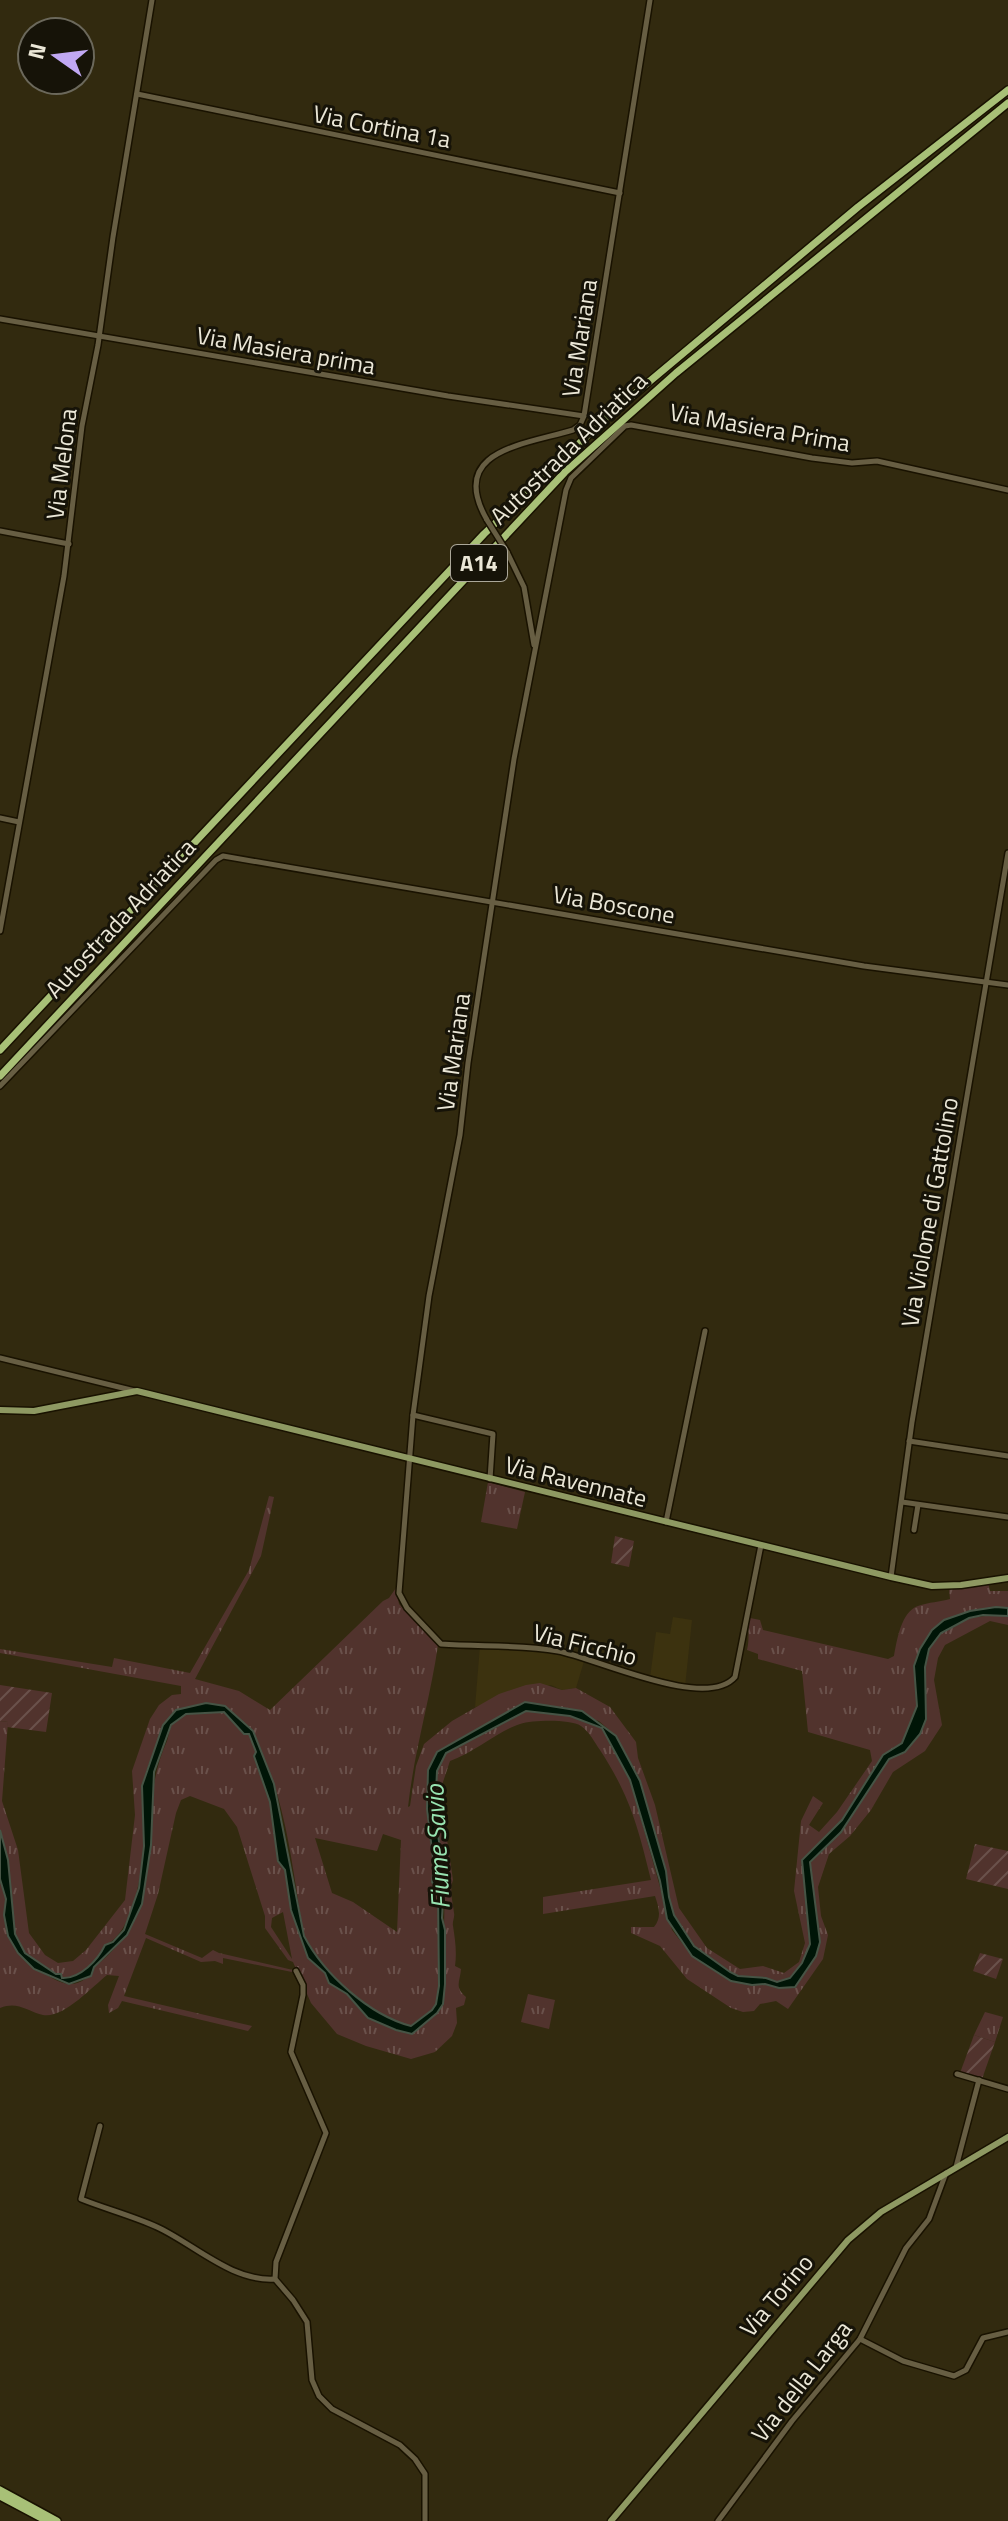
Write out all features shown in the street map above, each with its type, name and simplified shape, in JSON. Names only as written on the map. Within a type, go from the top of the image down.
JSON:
[{"type":"highway","name":"Autostrada Adriatica","points":[[0,1050],[484,534],[544,475],[607,417],[858,207],[1008,90]]},
{"type":"highway","name":"Autostrada Adriatica","points":[[0,1076],[565,472],[676,373],[1008,103]]},
{"type":"highway","points":[[0,2493],[47,2521]]},
{"type":"highway","points":[[0,2493],[57,2521]]},
{"type":"main road","name":"Via Ravennate","points":[[0,1410],[34,1411],[137,1391],[932,1586],[1008,1578]]},
{"type":"main road","name":"Via Torino","points":[[611,2521],[835,2254],[881,2212],[1008,2137]]},
{"type":"street","name":"Via Melona","points":[[0,931],[69,544],[82,426],[152,0]]},
{"type":"street","name":"Via Mariana","points":[[535,650],[524,587],[475,493],[476,478],[491,456],[573,430],[580,425],[584,416],[650,0]]},
{"type":"street","name":"Via Cortina 1a","points":[[137,94],[620,193]]},
{"type":"street","name":"Via Masiera prima","points":[[0,319],[448,396],[584,416]]},
{"type":"street","points":[[566,413],[572,418],[573,430]]},
{"type":"street","name":"Via Masiera Prima","points":[[571,478],[625,426],[631,425],[812,458],[852,463],[877,461],[1008,490]]},
{"type":"street","name":"Via Mariana","points":[[409,1459],[429,1296],[460,1135],[514,759],[566,490],[571,478]]},
{"type":"street","points":[[0,531],[69,544]]},
{"type":"street","points":[[0,818],[19,822]]},
{"type":"street","name":"Via Violone di Gattolino","points":[[891,1577],[909,1441],[1008,853]]},
{"type":"street","name":"Via Boscone","points":[[0,1086],[223,856],[864,966],[1008,985]]},
{"type":"street","points":[[666,1522],[705,1331]]},
{"type":"street","name":"Via Ravennate","points":[[0,1358],[137,1391]]},
{"type":"street","points":[[97,1381],[107,1396]]},
{"type":"street","points":[[413,1415],[493,1434],[490,1479]]},
{"type":"street","points":[[909,1441],[1008,1456]]},
{"type":"street","name":"Via Ficchio","points":[[409,1459],[399,1593],[407,1608],[441,1644],[507,1645],[558,1651],[683,1688],[729,1683],[738,1668],[761,1545]]},
{"type":"street","points":[[902,1502],[1008,1517]]},
{"type":"street","points":[[914,1530],[918,1505]]},
{"type":"street","points":[[296,1971],[303,1985],[303,1995],[291,2052],[326,2133],[276,2262],[275,2279],[307,2322],[312,2380],[319,2396],[332,2409],[400,2445],[425,2474],[425,2521]]},
{"type":"street","points":[[957,2074],[1008,2089]]},
{"type":"street","points":[[956,2167],[979,2080]]},
{"type":"street","points":[[100,2126],[81,2199],[156,2227],[235,2270],[264,2279],[275,2279]]},
{"type":"street","name":"Via della Larga","points":[[718,2521],[792,2421],[860,2339],[906,2248],[929,2219],[946,2172]]},
{"type":"street","points":[[860,2339],[903,2361],[954,2376],[966,2370],[983,2338],[1008,2332]]},
{"type":"shaded area","points":[[673,1617],[692,1620],[685,1687],[650,1678],[656,1632],[670,1634]]},
{"type":"shaded area","points":[[480,1646],[530,1647],[585,1658],[576,1688],[562,1690],[551,1685],[475,1707]]},
{"type":"green space","points":[[488,1482],[525,1492],[517,1529],[481,1522]]},
{"type":"green space","points":[[269,1496],[274,1497],[261,1556],[195,1679],[239,1691],[270,1710],[396,1588],[399,1604],[438,1645],[408,1807],[424,1744],[452,1721],[499,1694],[526,1685],[540,1683],[562,1690],[576,1688],[610,1707],[636,1742],[638,1758],[655,1805],[679,1908],[707,1948],[740,1969],[763,1966],[784,1973],[799,1962],[805,1943],[794,1891],[801,1821],[813,1796],[823,1803],[809,1825],[819,1832],[837,1812],[872,1761],[870,1750],[808,1732],[802,1671],[758,1659],[758,1654],[747,1650],[750,1618],[760,1620],[763,1630],[888,1659],[894,1656],[901,1627],[912,1609],[950,1599],[949,1589],[988,1582],[990,1591],[1008,1591],[1008,1608],[996,1607],[944,1620],[914,1666],[917,1707],[902,1743],[883,1755],[842,1820],[802,1860],[810,1944],[802,1963],[790,1978],[777,1982],[737,1976],[694,1946],[674,1915],[666,1871],[640,1781],[616,1736],[599,1721],[525,1702],[437,1752],[428,1770],[427,1809],[434,1866],[432,1882],[438,1892],[439,1986],[432,2010],[411,2026],[379,2012],[349,1991],[304,1936],[286,1828],[271,1774],[247,1727],[224,1706],[176,1710],[161,1736],[143,1783],[143,1857],[129,1916],[123,1929],[105,1945],[88,1968],[62,1978],[25,1953],[15,1934],[8,1860],[0,1830],[0,1721],[8,1722],[2,1801],[18,1850],[29,1933],[45,1955],[58,1963],[73,1961],[86,1950],[125,1900],[135,1815],[132,1771],[150,1719],[159,1705],[172,1695],[181,1694],[181,1686],[0,1653],[0,1649],[112,1667],[114,1658],[190,1673],[249,1570]],"holes":[[[383,1834],[401,1840],[397,1932],[353,1902],[332,1893],[315,1838],[377,1851]]]},
{"type":"green space","points":[[615,1536],[634,1541],[629,1567],[611,1563]]},
{"type":"green space","points":[[1002,1614],[1008,1616],[1008,1625],[990,1621],[945,1645],[938,1658],[934,1680],[942,1725],[925,1751],[893,1772],[871,1810],[850,1836],[829,1854],[818,1887],[821,1916],[828,1935],[823,1959],[788,2009],[776,2001],[760,2004],[754,2011],[743,2012],[731,2008],[687,1979],[660,1946],[631,1933],[631,1927],[654,1927],[657,1923],[659,1912],[655,1896],[543,1914],[543,1897],[651,1880],[632,1812],[600,1750],[581,1726],[551,1721],[512,1727],[450,1761],[441,1799],[453,1880],[455,1966],[461,1969],[459,1987],[466,1997],[464,2005],[456,2008],[457,2023],[452,2036],[435,2052],[411,2059],[337,2034],[311,2003],[293,1962],[288,1960],[265,1928],[265,1916],[237,1827],[224,1809],[190,1796],[181,1800],[176,1813],[158,1894],[145,1934],[202,1958],[213,1950],[293,1970],[223,1958],[223,1964],[201,1962],[146,1938],[124,1996],[252,2026],[248,2031],[122,2001],[118,2008],[109,2013],[108,2005],[119,1976],[107,1975],[68,2007],[51,2015],[17,2006],[0,2008],[0,1879],[1,1886],[5,1888],[8,1929],[14,1946],[56,1980],[71,1984],[85,1979],[121,1940],[136,1914],[144,1887],[157,1770],[171,1728],[183,1715],[203,1712],[224,1712],[249,1734],[270,1802],[278,1860],[285,1870],[291,1910],[308,1958],[325,1973],[329,1983],[347,1994],[368,2018],[412,2034],[443,2004],[445,1867],[434,1789],[437,1771],[446,1753],[526,1711],[570,1716],[602,1728],[630,1780],[672,1930],[692,1956],[731,1981],[779,1988],[795,1987],[820,1942],[810,1863],[841,1832],[889,1759],[905,1752],[926,1719],[925,1667],[929,1649],[941,1632],[969,1618]],"holes":[[[283,1912],[292,1959],[271,1927],[272,1918]]]},
{"type":"green space","points":[[0,1685],[52,1693],[46,1732],[7,1727],[8,1722],[0,1721]]},
{"type":"green space","points":[[975,1844],[1008,1851],[1008,1889],[966,1879]]},
{"type":"green space","points":[[980,1953],[1003,1959],[996,1979],[973,1971]]},
{"type":"green space","points":[[528,1994],[555,2000],[549,2029],[521,2022]]},
{"type":"green space","points":[[985,2012],[1003,2017],[995,2042],[974,2035]]},
{"type":"green space","points":[[974,2035],[995,2042],[982,2079],[960,2073]]},
{"type":"water","name":"Fiume Savio","points":[[1008,1608],[1008,1616],[969,1618],[941,1633],[929,1649],[925,1667],[926,1719],[920,1734],[905,1752],[889,1759],[841,1832],[810,1862],[820,1942],[816,1956],[795,1987],[779,1988],[731,1981],[692,1956],[667,1919],[660,1881],[630,1780],[602,1728],[570,1716],[526,1711],[446,1753],[437,1771],[435,1814],[445,1867],[442,1918],[445,1930],[445,1984],[443,2004],[412,2034],[368,2018],[347,1994],[329,1983],[325,1973],[308,1958],[291,1910],[285,1870],[278,1861],[270,1802],[254,1756],[256,1752],[249,1734],[244,1734],[224,1712],[186,1714],[171,1725],[154,1772],[151,1845],[142,1904],[127,1935],[94,1967],[91,1976],[69,1984],[34,1969],[18,1953],[8,1936],[4,1915],[6,1899],[0,1879],[0,1830],[8,1860],[15,1934],[25,1953],[56,1974],[61,1974],[62,1978],[88,1968],[105,1945],[113,1942],[124,1930],[139,1888],[144,1846],[142,1786],[163,1725],[176,1710],[206,1703],[225,1706],[253,1731],[274,1784],[304,1936],[323,1965],[349,1991],[379,2013],[411,2026],[432,2010],[439,1986],[438,1892],[432,1882],[434,1866],[427,1809],[428,1770],[437,1752],[525,1702],[582,1711],[616,1736],[640,1781],[666,1871],[674,1915],[694,1946],[738,1976],[777,1982],[790,1978],[802,1963],[810,1944],[802,1860],[842,1820],[883,1755],[902,1743],[917,1706],[914,1666],[932,1630],[944,1620],[970,1611]]}]
